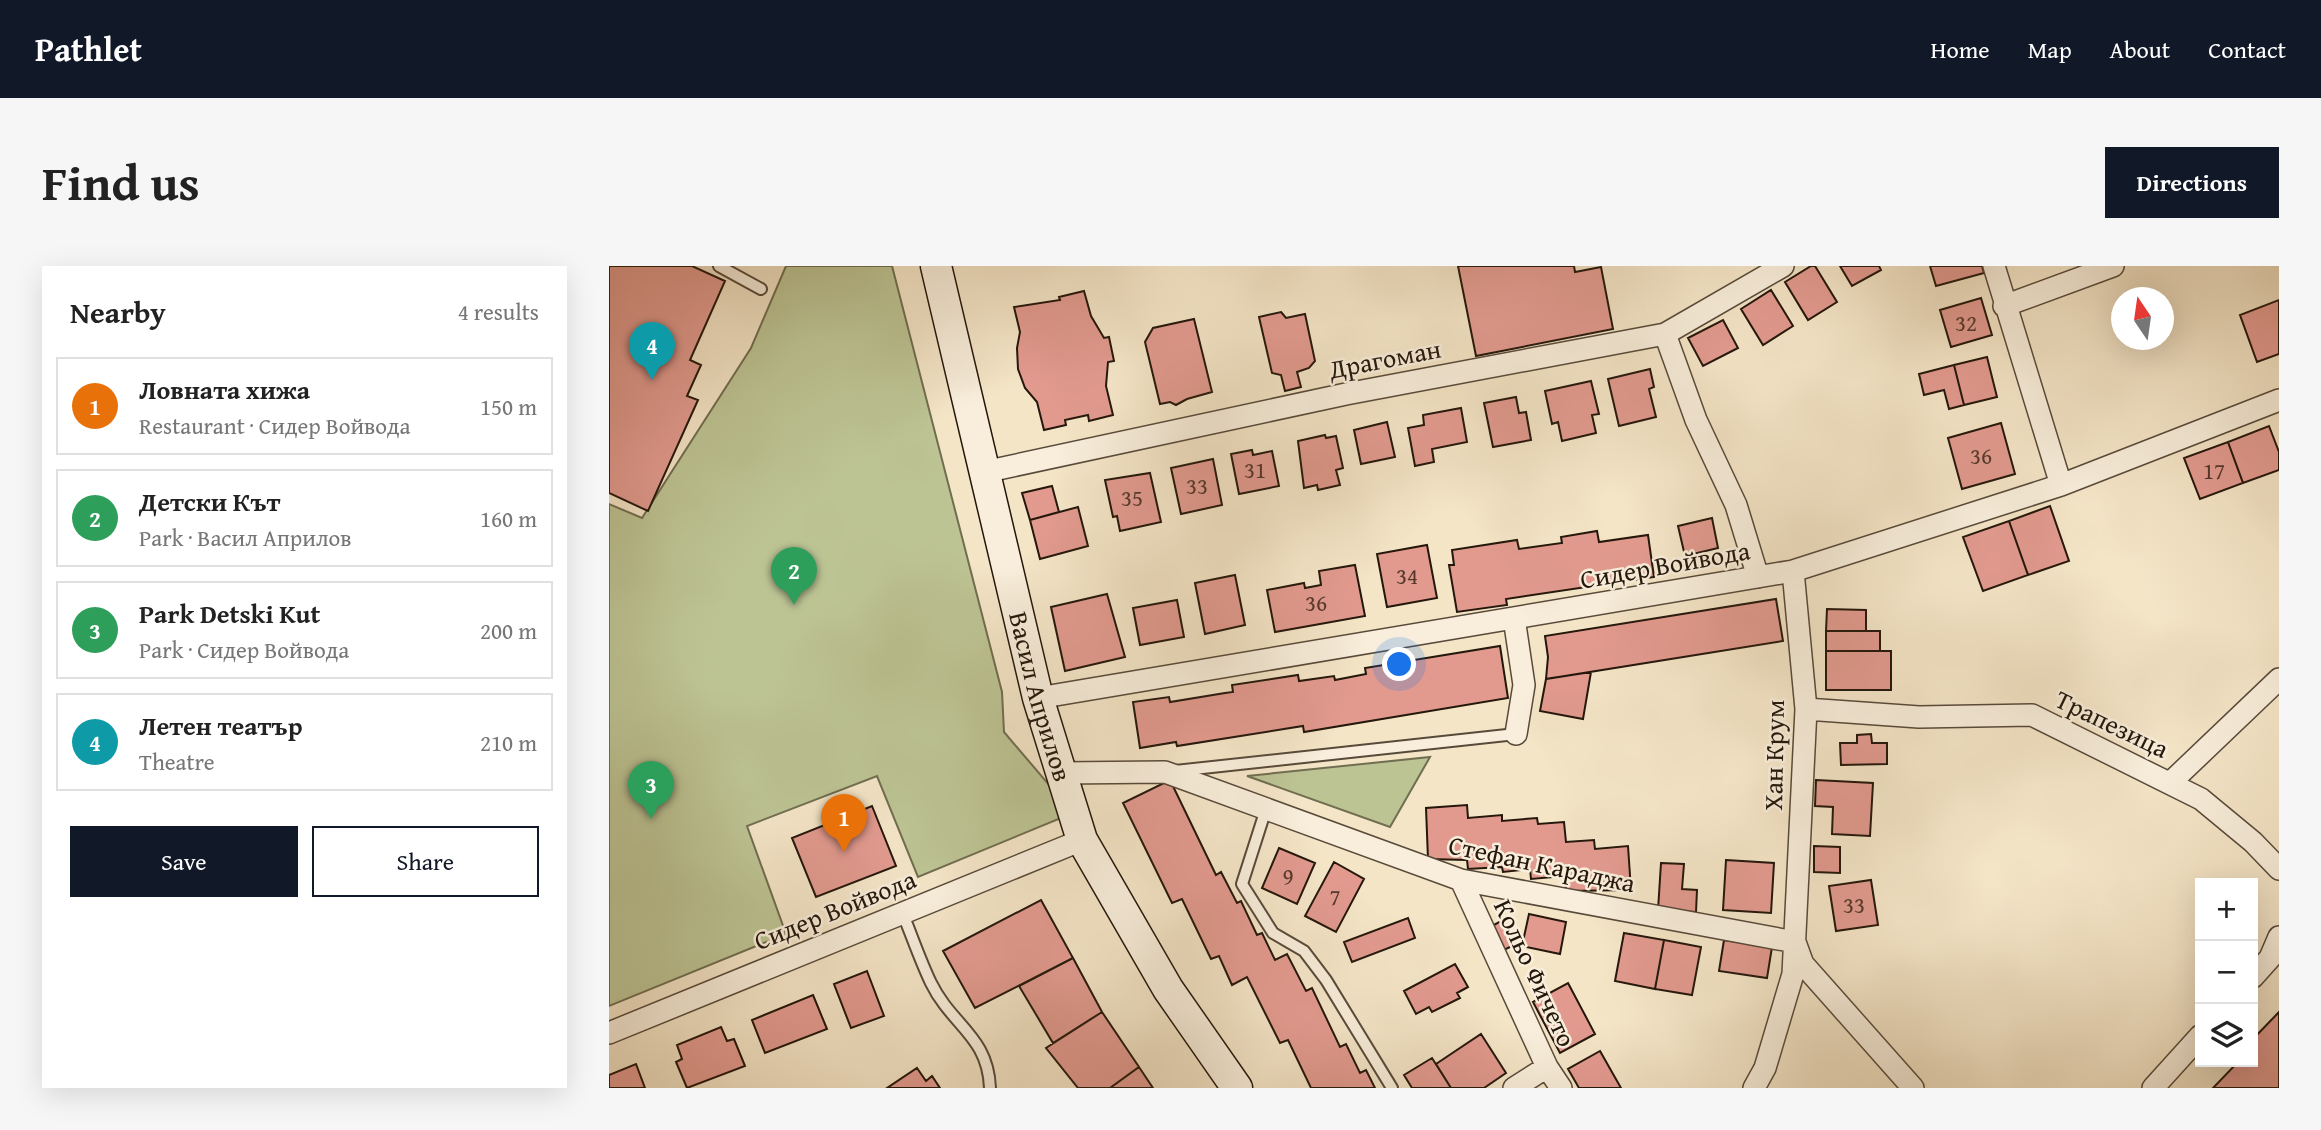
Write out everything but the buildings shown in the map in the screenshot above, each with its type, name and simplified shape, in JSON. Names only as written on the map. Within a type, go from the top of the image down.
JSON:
[{"type":"street","name":"Васил Априлов","points":[[936,266],[1038,698],[1082,839],[1168,989],[1237,1088]]},
{"type":"street","name":"Драгоман","points":[[984,472],[1346,394],[1665,334],[1783,266]]},
{"type":"street","points":[[1994,266],[2060,485]]},
{"type":"street","points":[[2004,306],[2113,266]]},
{"type":"street","points":[[1665,334],[1696,420],[1736,505],[1758,578]]},
{"type":"street","name":"Сидер Войвода","points":[[1038,698],[1793,571],[2060,485],[2279,400]]},
{"type":"street","name":"Хан Крум","points":[[1755,1088],[1765,1068],[1793,974],[1806,709],[1793,571]]},
{"type":"street","points":[[1514,618],[1524,685],[1515,734]]},
{"type":"street","points":[[2170,783],[2279,679]]},
{"type":"street","name":"Трапезица","points":[[1806,709],[1919,717],[2032,715],[2201,799],[2253,842],[2279,869]]},
{"type":"street","name":"Стефан Караджа","points":[[1061,773],[1165,772],[1461,880],[1795,942]]},
{"type":"street","name":"Сидер Войвода","points":[[609,1032],[1082,839]]},
{"type":"street","name":"Кольо Фичето","points":[[1461,880],[1547,1067],[1561,1088]]},
{"type":"street","points":[[2258,971],[2270,958],[2279,937]]},
{"type":"street","points":[[1795,942],[1803,964],[1913,1088]]},
{"type":"street","points":[[2153,1088],[2195,1042]]},
{"type":"street","points":[[1514,1088],[1547,1067]]},
{"type":"lane","points":[[719,266],[761,289]]},
{"type":"lane","points":[[1165,772],[1515,734]]},
{"type":"lane","points":[[1266,809],[1242,884],[1273,933],[1304,951],[1326,980],[1392,1088]]},
{"type":"lane","points":[[902,912],[931,984],[954,1020],[979,1043],[989,1071],[990,1088]]},
{"type":"green space","points":[[786,266],[892,266],[1002,692],[1004,732],[1073,813],[918,877],[877,776],[747,826],[786,934],[609,1006],[609,504],[642,518],[751,348]]},
{"type":"green space","points":[[1430,757],[1390,827],[1247,776]]},
{"type":"place","name":"Летен театър","points":[[652,380]]},
{"type":"place","name":"Детски Кът","points":[[794,605]]},
{"type":"place","name":"Park Detski Kut","points":[[651,819]]},
{"type":"place","name":"Ловната хижа","points":[[844,852]]}]
